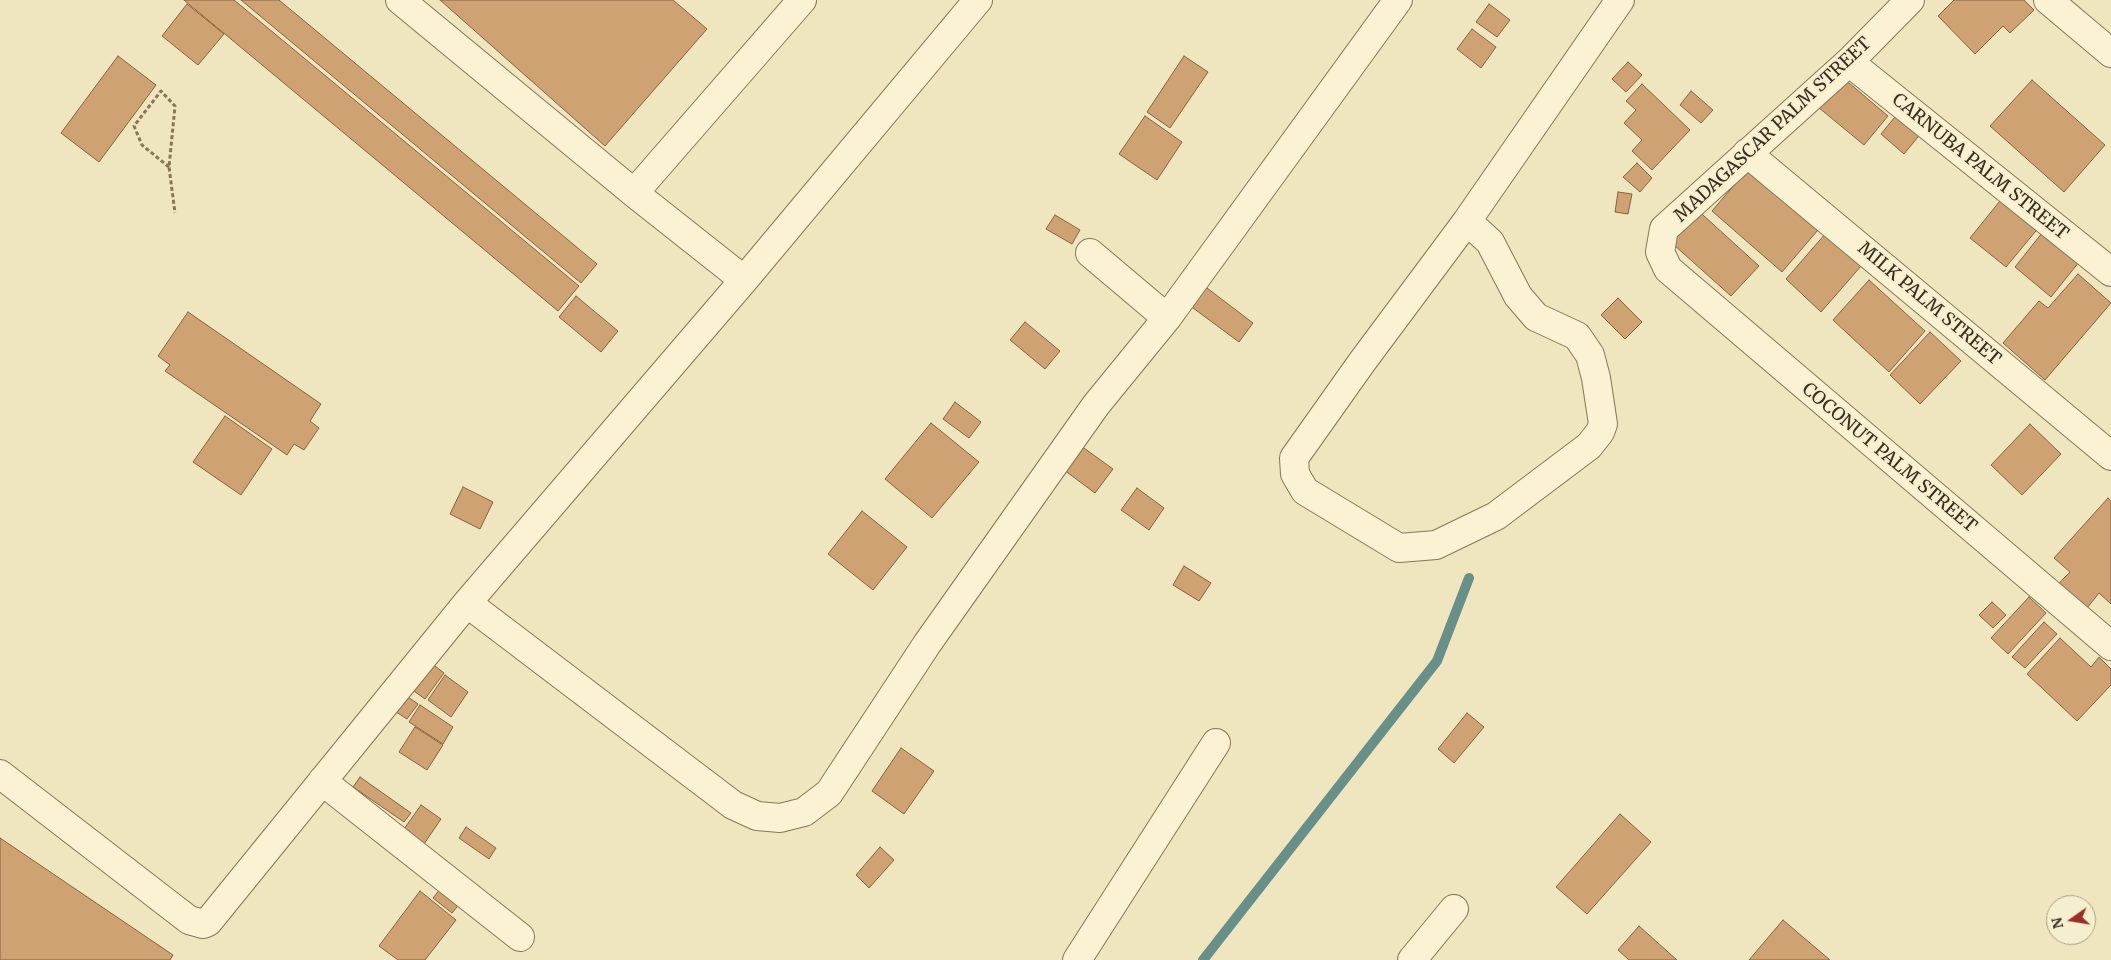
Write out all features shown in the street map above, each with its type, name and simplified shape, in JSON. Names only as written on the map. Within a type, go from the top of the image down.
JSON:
[{"type":"street","points":[[400,0],[634,193],[744,280]]},
{"type":"street","points":[[634,193],[802,0]]},
{"type":"street","points":[[0,774],[189,920],[203,924],[208,922],[467,603],[744,280],[978,0]]},
{"type":"street","points":[[467,603],[733,804],[757,816],[780,818],[804,812],[829,793],[926,644],[1096,405],[1167,318],[1398,0]]},
{"type":"street","points":[[1467,220],[1490,242],[1518,296],[1536,317],[1577,336],[1590,355],[1596,378],[1603,424],[1600,432],[1589,446],[1496,516],[1436,544],[1399,548],[1304,491],[1295,474],[1294,458],[1467,220],[1620,0]]},
{"type":"street","name":"MADAGASCAR PALM STREET","points":[[1668,269],[1660,252],[1664,229],[1849,62],[1910,0]]},
{"type":"street","points":[[2048,0],[2111,53]]},
{"type":"street","name":"CARNUBA PALM STREET","points":[[1849,62],[2111,272]]},
{"type":"street","name":"MILK PALM STREET","points":[[1747,153],[2111,456]]},
{"type":"street","points":[[1090,253],[1167,318]]},
{"type":"street","name":"COCONUT PALM STREET","points":[[1668,269],[2111,646]]},
{"type":"street","points":[[1077,960],[1216,743]]},
{"type":"street","points":[[322,781],[520,937]]},
{"type":"street","points":[[1412,960],[1454,909]]},
{"type":"path","points":[[169,167],[142,145],[134,126],[161,91],[175,106],[169,167],[175,213]]},
{"type":"building","points":[[184,0],[234,0],[579,286],[558,311]]},
{"type":"building","points":[[241,0],[279,0],[597,264],[581,283]]},
{"type":"building","points":[[440,0],[673,0],[707,29],[605,146]]},
{"type":"building","points":[[1954,0],[2024,0],[2034,10],[2010,33],[2003,26],[1975,54],[1938,16]]},
{"type":"building","points":[[187,4],[224,34],[198,65],[162,36]]},
{"type":"building","points":[[1489,4],[1510,20],[1497,37],[1476,22]]},
{"type":"building","points":[[1472,29],[1496,47],[1481,68],[1457,49]]},
{"type":"building","points":[[118,56],[156,85],[99,162],[61,133]]},
{"type":"building","points":[[1184,56],[1208,72],[1170,128],[1147,112]]},
{"type":"building","points":[[1628,62],[1642,75],[1626,92],[1612,79]]},
{"type":"building","points":[[1843,78],[1888,116],[1864,145],[1818,107]]},
{"type":"building","points":[[2032,80],[2105,145],[2064,192],[1990,126]]},
{"type":"building","points":[[1642,84],[1690,130],[1652,170],[1632,151],[1642,140],[1624,123],[1636,110],[1626,101]]},
{"type":"building","points":[[1691,91],[1713,110],[1701,123],[1680,105]]},
{"type":"building","points":[[1899,112],[1922,132],[1904,154],[1881,134]]},
{"type":"building","points":[[1145,116],[1182,142],[1157,180],[1119,154]]},
{"type":"building","points":[[1637,163],[1652,178],[1640,192],[1623,177]]},
{"type":"building","points":[[1748,169],[1818,230],[1782,272],[1712,211]]},
{"type":"building","points":[[1618,192],[1632,194],[1628,214],[1615,212]]},
{"type":"building","points":[[2004,196],[2040,226],[2006,267],[1970,238]]},
{"type":"building","points":[[1692,205],[1759,266],[1731,296],[1664,236]]},
{"type":"building","points":[[1055,215],[1080,230],[1072,244],[1046,229]]},
{"type":"building","points":[[1826,233],[1862,265],[1821,312],[1786,279]]},
{"type":"building","points":[[2042,233],[2079,262],[2051,297],[2015,267]]},
{"type":"building","points":[[2078,274],[2111,303],[2045,380],[2003,343],[2039,301],[2048,308]]},
{"type":"building","points":[[1869,280],[1925,331],[1889,372],[1833,320]]},
{"type":"building","points":[[1203,285],[1253,323],[1239,342],[1189,305]]},
{"type":"building","points":[[576,296],[618,331],[601,352],[559,317]]},
{"type":"building","points":[[1618,298],[1642,322],[1625,339],[1601,315]]},
{"type":"building","points":[[188,312],[321,404],[310,421],[319,428],[304,450],[294,444],[287,455],[165,371],[170,365],[158,356]]},
{"type":"building","points":[[1025,322],[1060,351],[1045,369],[1010,340]]},
{"type":"building","points":[[1930,332],[1961,361],[1920,404],[1890,375]]},
{"type":"building","points":[[955,402],[981,422],[969,438],[943,419]]},
{"type":"building","points":[[225,416],[272,449],[241,495],[193,462]]},
{"type":"building","points":[[931,423],[979,462],[932,518],[885,479]]},
{"type":"building","points":[[2030,424],[2061,454],[2022,495],[1991,465]]},
{"type":"building","points":[[1081,446],[1113,469],[1095,493],[1064,470]]},
{"type":"building","points":[[463,487],[493,502],[480,529],[450,514]]},
{"type":"building","points":[[1137,488],[1164,508],[1149,530],[1121,510]]},
{"type":"building","points":[[2108,498],[2111,501],[2111,604],[2099,593],[2087,608],[2059,583],[2070,572],[2054,558]]},
{"type":"building","points":[[862,511],[907,547],[873,590],[828,554]]},
{"type":"building","points":[[1184,566],[1211,583],[1199,601],[1173,585]]},
{"type":"building","points":[[2029,597],[2046,613],[2008,654],[1991,638]]},
{"type":"building","points":[[1992,602],[2006,615],[1993,628],[1979,615]]},
{"type":"building","points":[[2044,622],[2057,634],[2025,668],[2012,657]]},
{"type":"building","points":[[2060,638],[2091,667],[2099,657],[2111,669],[2111,685],[2077,721],[2027,674]]},
{"type":"building","points":[[426,659],[444,673],[425,699],[407,686]]},
{"type":"building","points":[[445,675],[468,692],[451,717],[428,700]]},
{"type":"building","points":[[401,692],[418,704],[407,719],[390,708]]},
{"type":"building","points":[[420,705],[453,727],[443,744],[409,722]]},
{"type":"building","points":[[1467,713],[1484,727],[1454,763],[1438,749]]},
{"type":"building","points":[[415,727],[443,745],[427,770],[399,752]]},
{"type":"building","points":[[901,748],[934,771],[904,814],[872,791]]},
{"type":"building","points":[[360,777],[411,813],[404,822],[353,787]]},
{"type":"building","points":[[421,805],[441,819],[424,844],[404,829]]},
{"type":"building","points":[[1620,814],[1651,842],[1587,914],[1556,887]]},
{"type":"building","points":[[466,827],[496,848],[489,859],[459,838]]},
{"type":"building","points":[[0,838],[173,955],[170,960],[0,960]]},
{"type":"building","points":[[880,847],[894,860],[869,888],[856,875]]},
{"type":"building","points":[[441,888],[461,902],[452,913],[433,898]]},
{"type":"building","points":[[420,891],[456,920],[425,960],[398,960],[379,946]]},
{"type":"building","points":[[1783,920],[1830,960],[1749,960]]},
{"type":"building","points":[[1639,926],[1677,960],[1629,960],[1618,950]]},
{"type":"waterway","points":[[1203,960],[1437,661],[1469,578]]}]
